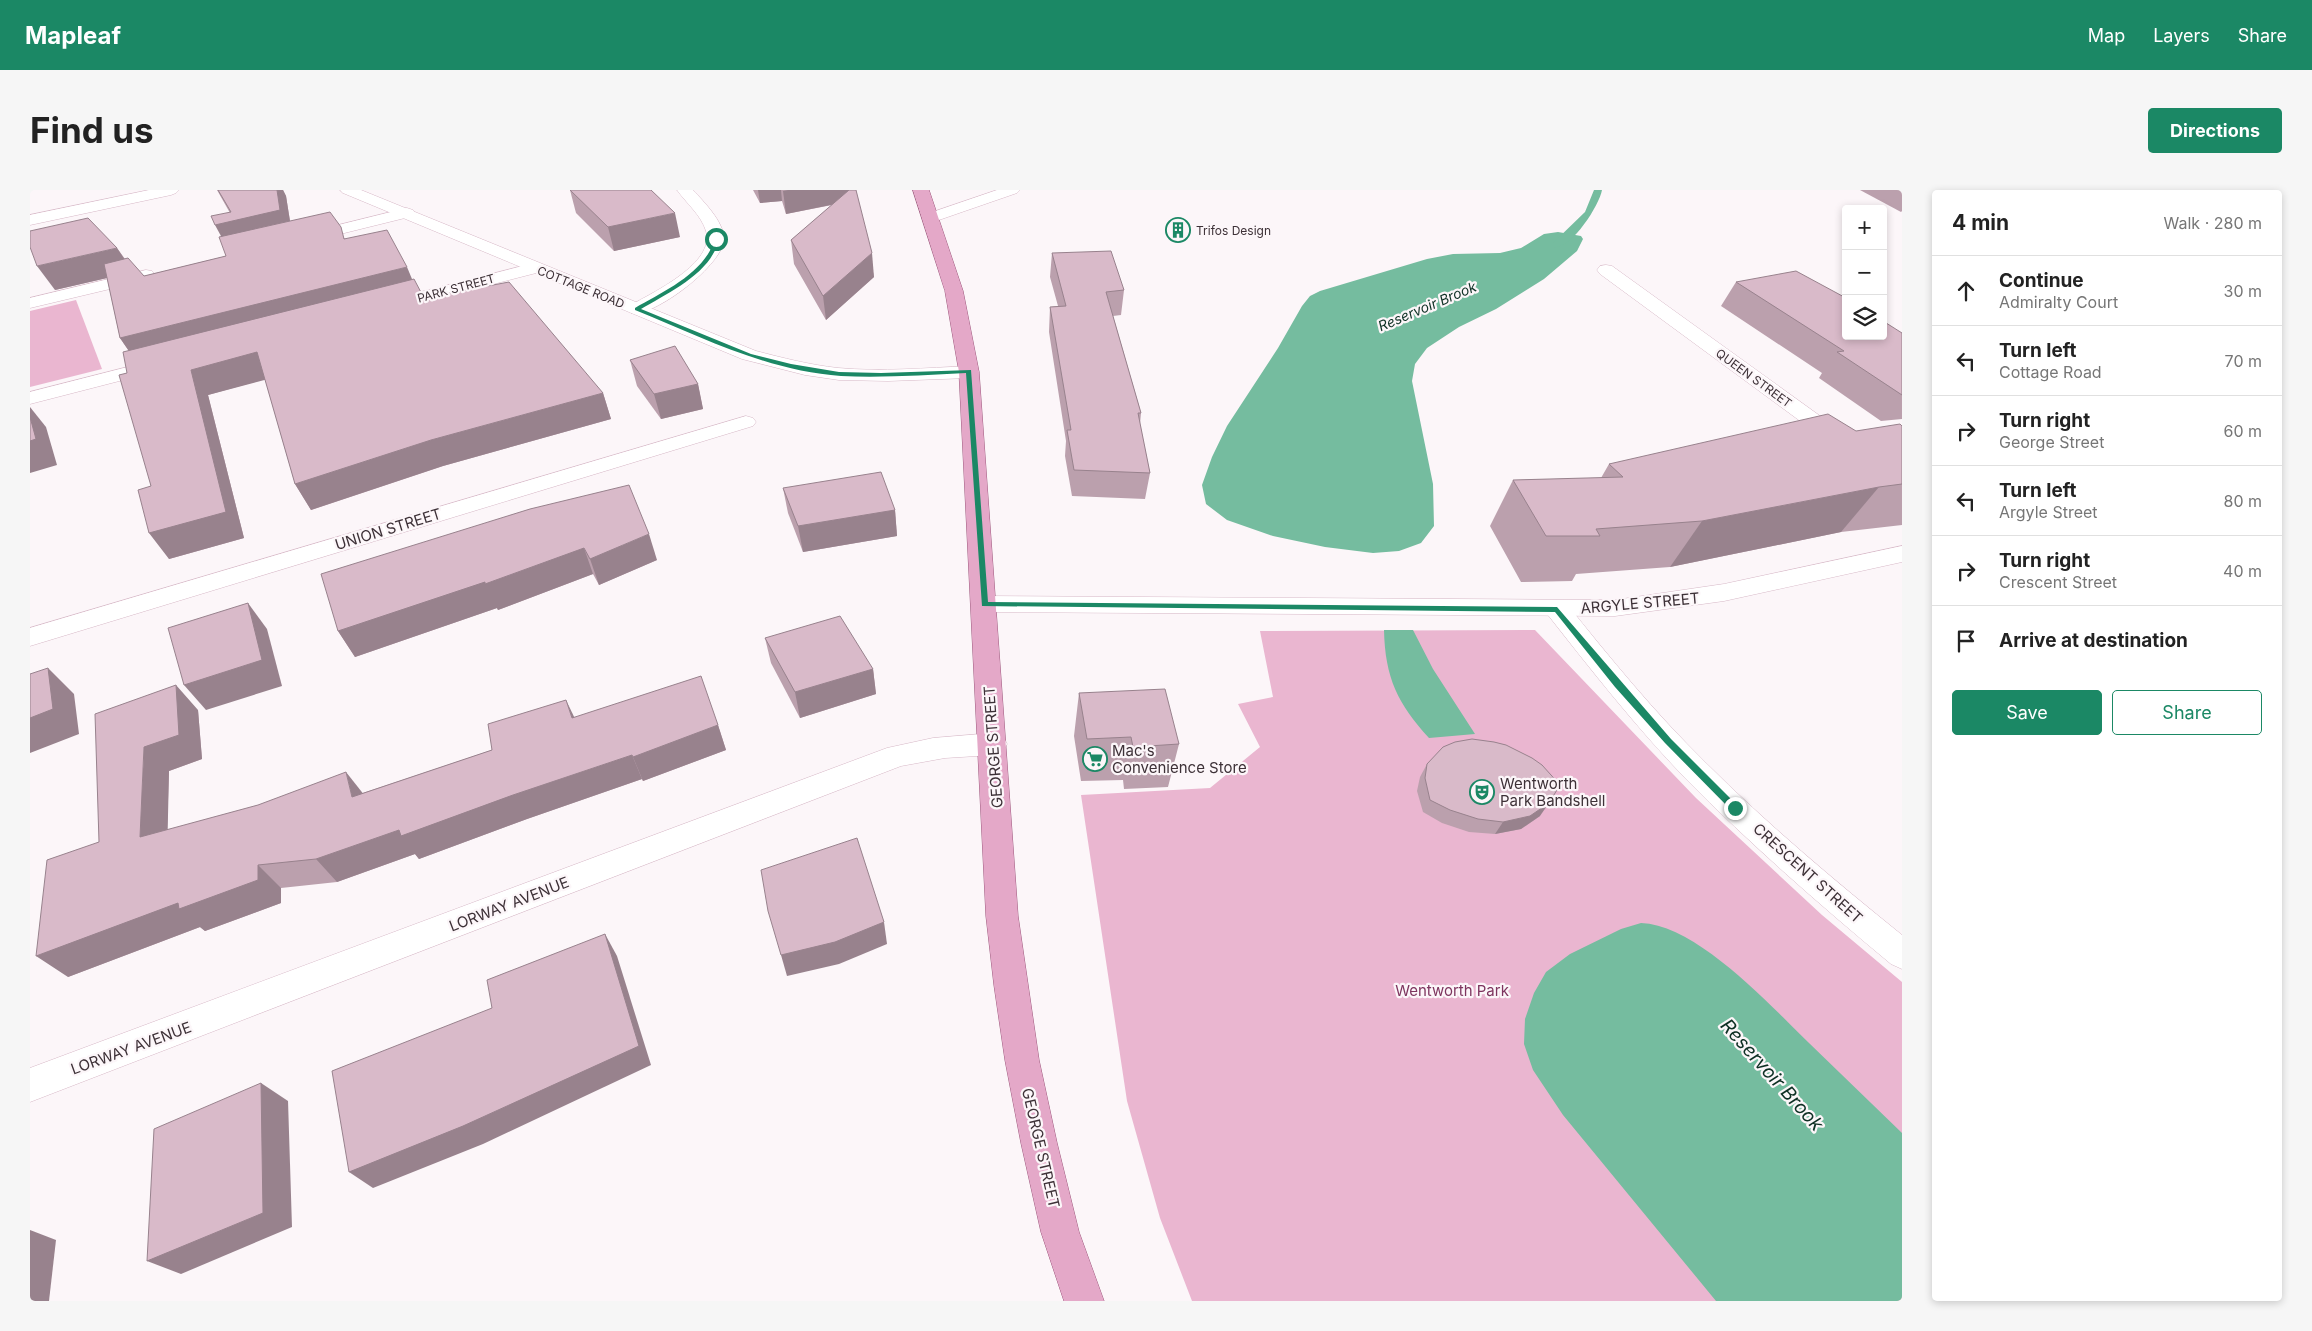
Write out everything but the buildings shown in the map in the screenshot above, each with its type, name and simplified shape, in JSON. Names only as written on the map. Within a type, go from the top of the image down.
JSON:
[{"type":"main road","name":"GEORGE STREET","points":[[921,190],[954,291],[969,372],[1002,916],[1010,985],[1020,1051],[1060,1232],[1084,1301]]},
{"type":"street","points":[[30,220],[171,190]]},
{"type":"street","name":"COTTAGE ROAD","points":[[348,190],[749,355],[791,366],[839,374],[881,375],[969,372]]},
{"type":"street","points":[[636,309],[674,287],[696,270],[711,254],[716,239],[707,217],[686,190]]},
{"type":"street","points":[[930,218],[1012,190]]},
{"type":"street","points":[[291,241],[407,213]]},
{"type":"street","name":"PARK STREET","points":[[372,310],[534,268]]},
{"type":"street","name":"QUEEN STREET","points":[[1606,270],[1902,485]]},
{"type":"street","points":[[30,303],[165,271]]},
{"type":"street","points":[[30,398],[173,361]]},
{"type":"street","name":"UNION STREET","points":[[30,637],[746,422]]},
{"type":"street","name":"ARGYLE STREET","points":[[984,604],[1615,608],[1685,600],[1902,554]]},
{"type":"street","name":"CRESCENT STREET","points":[[1557,609],[1618,685],[1668,741],[1742,815],[1902,954]]},
{"type":"street","name":"LORWAY AVENUE","points":[[30,1085],[897,756],[936,748],[993,744]]},
{"type":"green space","points":[[76,300],[102,369],[30,387],[30,311]]},
{"type":"green space","name":"Wentworth Park","points":[[1535,630],[1696,798],[1822,915],[1902,982],[1902,1301],[1192,1301],[1160,1218],[1127,1101],[1081,795],[1210,788],[1260,747],[1238,704],[1273,697],[1260,631]]},
{"type":"water","points":[[1558,232],[1581,236],[1583,239],[1577,251],[1544,279],[1496,309],[1459,327],[1427,348],[1415,364],[1412,381],[1433,484],[1434,526],[1421,543],[1399,551],[1373,553],[1325,547],[1273,536],[1227,520],[1206,504],[1202,485],[1212,457],[1227,426],[1310,296],[1320,291],[1427,259],[1453,254],[1500,253],[1521,248],[1544,234]]},
{"type":"water","points":[[1384,630],[1413,630],[1433,669],[1475,734],[1429,738],[1418,726],[1401,702],[1395,689],[1387,662]]},
{"type":"water","points":[[1641,923],[1663,927],[1685,937],[1731,969],[1774,1008],[1902,1133],[1902,1301],[1716,1301],[1563,1115],[1533,1070],[1524,1044],[1525,1019],[1534,993],[1546,972],[1570,954],[1621,929]]},
{"type":"waterway","name":"Reservoir Brook","points":[[1556,245],[1583,221],[1593,206],[1598,190]]},
{"type":"place","name":"Trifos Design","points":[[1178,230]]},
{"type":"place","name":"Mac's Convenience Store","points":[[1095,759]]},
{"type":"place","name":"Wentworth Park Bandshell","points":[[1482,792]]},
{"type":"route","points":[[716,239],[711,254],[696,270],[674,287],[636,309],[749,355],[791,366],[839,374],[881,375],[969,372],[984,604],[1557,609],[1618,685],[1668,741],[1735,808]]}]
